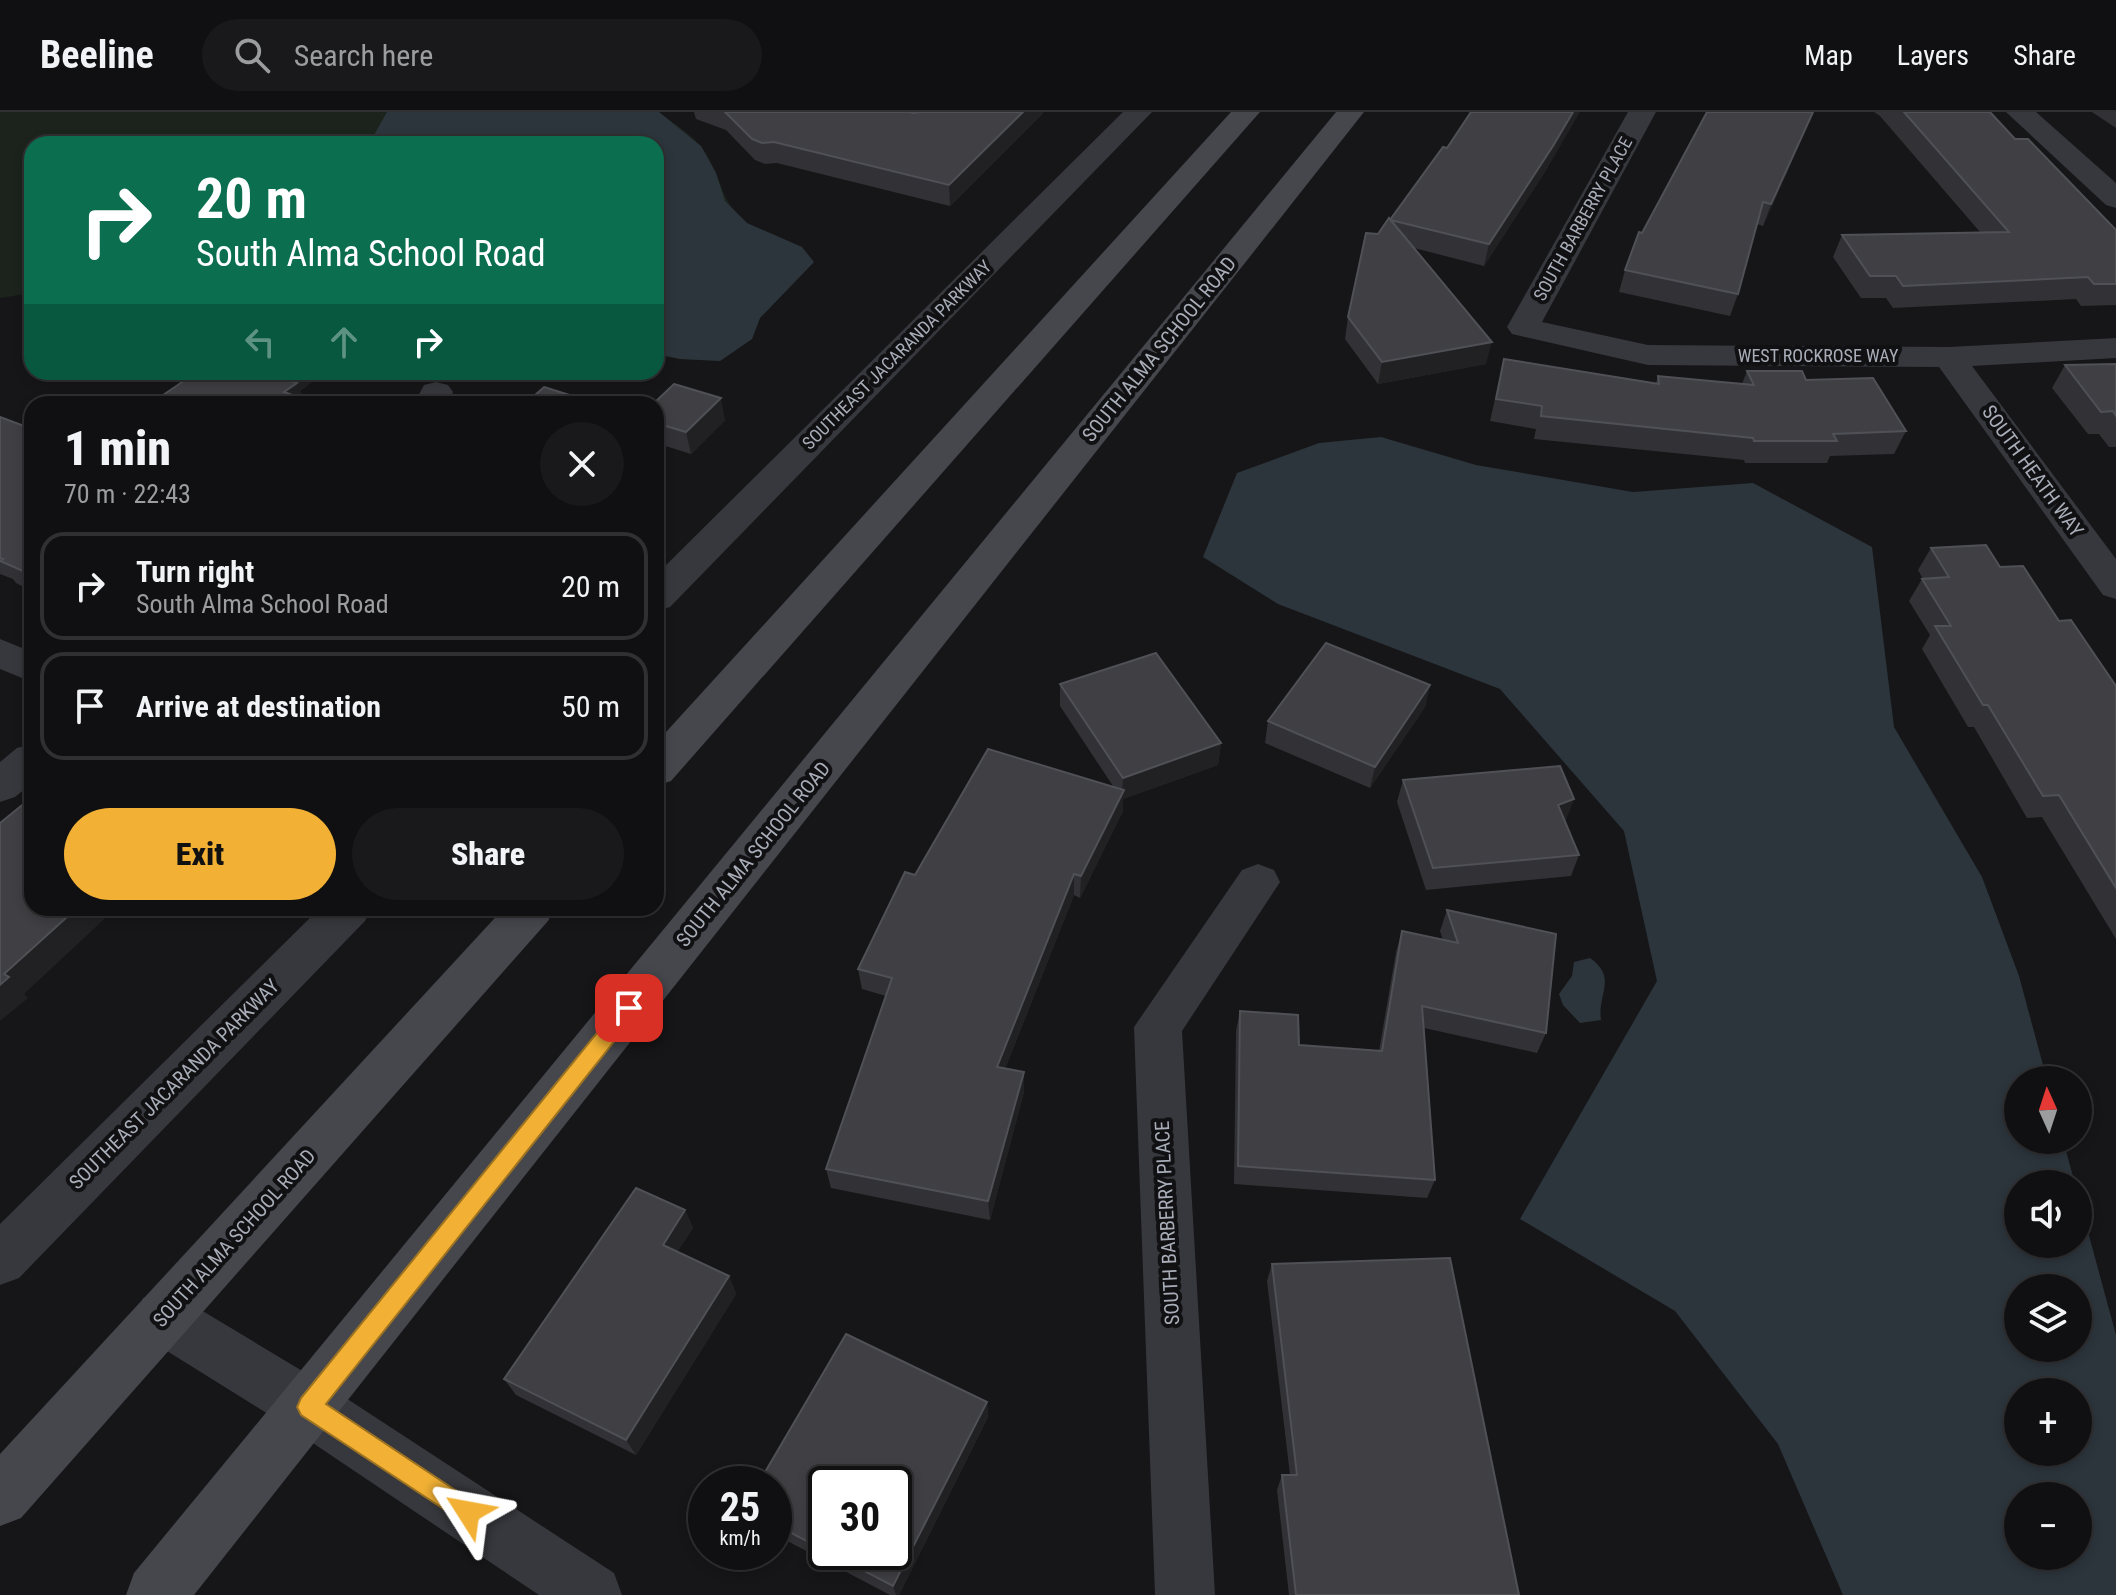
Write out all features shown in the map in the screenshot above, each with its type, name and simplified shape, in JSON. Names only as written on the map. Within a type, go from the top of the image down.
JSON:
[{"type":"main road","points":[[664,761],[1246,112]]},
{"type":"main road","name":"SOUTH ALMA SCHOOL ROAD","points":[[156,1595],[1350,112]]},
{"type":"main road","name":"SOUTH ALMA SCHOOL ROAD","points":[[0,1497],[525,916]]},
{"type":"street","name":"SOUTHEAST JACARANDA PARKWAY","points":[[664,590],[1138,112]]},
{"type":"street","name":"SOUTH BARBERRY PLACE","points":[[1523,327],[1642,112]]},
{"type":"street","points":[[2020,112],[2081,164],[2116,199]]},
{"type":"street","name":"WEST ROCKROSE WAY","points":[[1523,327],[1648,355],[1949,357],[2116,348]]},
{"type":"street","name":"SOUTH HEATH WAY","points":[[1949,357],[2116,586]]},
{"type":"street","points":[[0,653],[24,664]]},
{"type":"street","points":[[0,786],[24,766]]},
{"type":"street","name":"SOUTH BARBERRY PLACE","points":[[1185,1595],[1158,1027],[1258,882]]},
{"type":"street","name":"SOUTHEAST JACARANDA PARKWAY","points":[[0,1260],[341,916]]},
{"type":"street","points":[[162,1317],[309,1407],[592,1595]]},
{"type":"shaded area","points":[[0,112],[659,112],[702,148],[730,205],[745,222],[797,247],[814,262],[760,318],[752,339],[720,361],[680,359],[664,356],[664,136],[24,136],[24,294],[0,298]]},
{"type":"shaded area","points":[[387,112],[659,112],[701,146],[716,173],[725,201],[747,223],[802,247],[814,262],[760,318],[752,339],[720,361],[664,356],[664,136],[374,136]]},
{"type":"shaded area","points":[[1381,437],[1476,465],[1633,492],[1753,483],[1872,547],[1894,727],[1982,877],[2019,976],[2043,1066],[2004,1066],[2004,1154],[2067,1154],[2071,1170],[2004,1170],[2004,1258],[2092,1258],[2092,1247],[2116,1335],[2116,1595],[1843,1595],[1778,1444],[1675,1311],[1520,1219],[1657,981],[1624,831],[1500,689],[1278,604],[1203,557],[1237,473],[1319,443]]},
{"type":"shaded area","points":[[1590,958],[1603,972],[1605,980],[1601,1020],[1580,1023],[1563,1005],[1559,994],[1572,976],[1574,962]]},
{"type":"building","points":[[725,112],[1023,112],[949,185],[774,142],[762,143],[752,139]]},
{"type":"building","points":[[1471,112],[1573,112],[1489,244],[1390,220],[1443,147],[1447,148]]},
{"type":"building","points":[[1707,112],[1813,112],[1771,204],[1763,202],[1738,294],[1625,270],[1639,232],[1642,233]]},
{"type":"building","points":[[1904,112],[1990,112],[2015,139],[2028,139],[2116,230],[2116,284],[2094,284],[2088,277],[1903,286],[1896,276],[1870,276],[1842,235],[2009,232]]},
{"type":"building","points":[[1389,218],[1492,342],[1382,362],[1348,317],[1366,233],[1378,234]]},
{"type":"building","points":[[1504,359],[1659,384],[1658,376],[1754,385],[1747,371],[1802,371],[1806,380],[1873,378],[1906,431],[1833,434],[1837,441],[1754,441],[1753,438],[1541,416],[1542,406],[1496,399]]},
{"type":"building","points":[[2116,364],[2116,416],[2113,411],[2101,412],[2065,365]]},
{"type":"building","points":[[185,380],[288,380],[297,383],[284,392],[295,396],[162,396]]},
{"type":"building","points":[[674,384],[721,398],[686,432],[664,425],[664,396],[661,396]]},
{"type":"building","points":[[544,387],[573,396],[534,396]]},
{"type":"building","points":[[0,417],[24,426],[24,572],[0,561],[3,559],[0,558]]},
{"type":"building","points":[[1986,545],[2000,567],[2023,566],[2059,621],[2071,620],[2116,686],[2116,888],[2059,795],[2043,796],[1935,626],[1951,626],[1922,579],[1949,577],[1931,548]]},
{"type":"building","points":[[1326,643],[1430,685],[1375,767],[1268,721]]},
{"type":"building","points":[[1156,653],[1221,743],[1123,778],[1060,684]]},
{"type":"building","points":[[988,749],[1124,790],[1081,876],[1074,874],[997,1067],[1024,1072],[988,1201],[826,1169],[892,978],[858,969],[905,872],[915,875]]},
{"type":"building","points":[[1560,766],[1574,799],[1558,805],[1579,855],[1433,868],[1403,780]]},
{"type":"building","points":[[24,804],[24,916],[68,916],[4,974],[9,977],[0,985],[0,823]]},
{"type":"building","points":[[1447,910],[1556,934],[1546,1033],[1422,1006],[1435,1180],[1238,1166],[1240,1011],[1298,1015],[1299,1045],[1382,1051],[1402,931],[1458,943]]},
{"type":"building","points":[[636,1188],[685,1210],[663,1245],[729,1276],[626,1440],[504,1379]]},
{"type":"building","points":[[1450,1258],[1519,1595],[1296,1595],[1282,1475],[1297,1475],[1272,1264]]},
{"type":"building","points":[[846,1334],[987,1402],[912,1549],[912,1466],[808,1466],[808,1542],[792,1533],[792,1466],[769,1466]]},
{"type":"building","points":[[862,1570],[901,1570],[893,1586]]},
{"type":"route","points":[[468,1512],[309,1407],[629,1008]]}]
